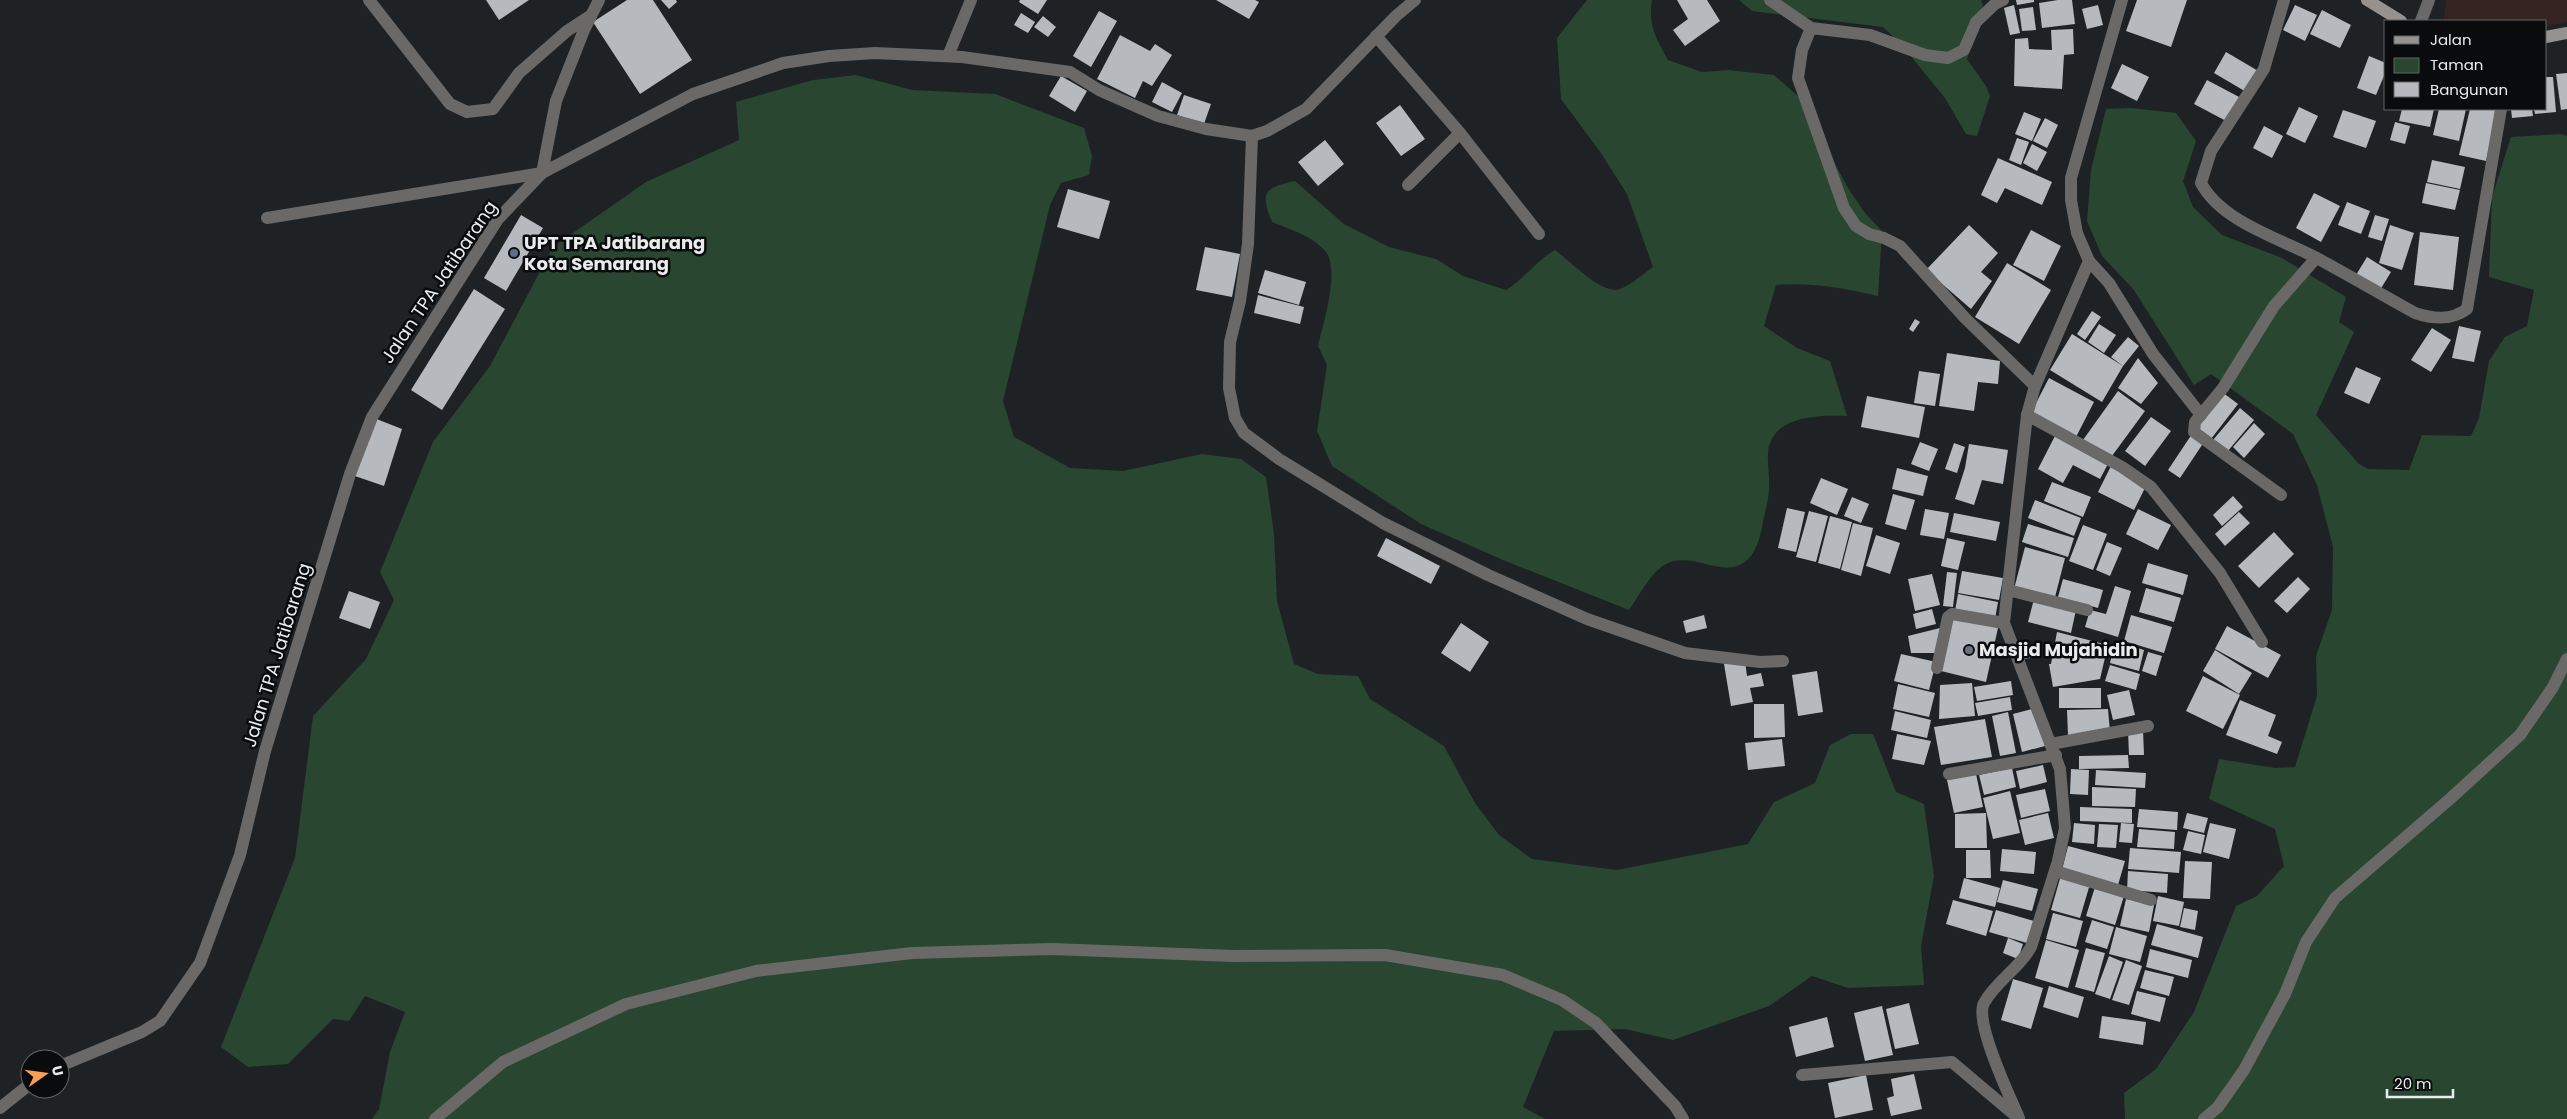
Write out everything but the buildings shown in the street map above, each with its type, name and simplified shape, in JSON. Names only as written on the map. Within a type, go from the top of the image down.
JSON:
[{"type":"main road","points":[[2368,0],[2399,20]]},
{"type":"main road","points":[[2547,37],[2567,32]]},
{"type":"street","points":[[369,0],[450,104],[467,112],[493,109],[526,67],[567,31],[591,16]]},
{"type":"street","points":[[267,218],[542,173],[556,101],[599,0]]},
{"type":"street","points":[[948,56],[971,0]]},
{"type":"street","name":"Jalan TPA Jatibarang","points":[[70,1062],[142,1032],[160,1021],[200,964],[240,855],[268,741],[350,474],[372,416],[498,219],[542,173],[693,94],[783,63],[829,56],[875,53],[948,56],[1070,72],[1099,90],[1158,116],[1206,129],[1239,136],[1252,136],[1267,131],[1306,109],[1376,36],[1415,0]]},
{"type":"street","points":[[1770,0],[1811,28],[1870,36],[1926,55],[1948,58],[1964,50],[1976,22],[1995,4],[2003,0]]},
{"type":"street","points":[[2122,0],[2072,178],[2071,200],[2077,233],[2089,261],[2109,283],[2153,354],[2201,415]]},
{"type":"street","points":[[2284,0],[2264,69],[2211,151],[2201,184],[2209,198],[2232,216],[2316,258],[2415,313],[2428,317],[2446,318],[2458,316],[2467,309],[2501,110]]},
{"type":"street","points":[[2420,20],[2429,0]]},
{"type":"street","points":[[1811,28],[1802,50],[1798,78],[1844,208],[1856,226],[1869,234],[1884,238],[1900,246],[1964,318],[2035,386]]},
{"type":"street","points":[[1376,36],[1460,133],[1539,234]]},
{"type":"street","points":[[1408,185],[1460,133]]},
{"type":"street","points":[[1252,136],[1248,244],[1240,301],[1230,342],[1229,388],[1234,418],[1244,433],[1279,459],[1383,523],[1488,575],[1587,619],[1685,653],[1760,662],[1783,661]]},
{"type":"street","points":[[2281,495],[2194,432],[2195,422],[2224,388],[2274,306],[2316,258]]},
{"type":"street","points":[[2019,1119],[1990,1047],[1982,1009],[1989,996],[2024,959],[2031,947],[2055,870],[2065,828],[2060,769],[2004,623],[2028,416],[2035,386],[2089,261]]},
{"type":"street","points":[[2028,416],[2116,464],[2151,486],[2220,573],[2262,642]]},
{"type":"street","points":[[2008,590],[2087,610]]},
{"type":"street","points":[[1937,668],[1948,617],[1952,614],[2004,623]]},
{"type":"street","points":[[2204,1119],[2218,1107],[2244,1070],[2285,994],[2306,942],[2335,898],[2451,798],[2520,735],[2552,687],[2567,660]]},
{"type":"street","points":[[1949,774],[2148,726]]},
{"type":"street","points":[[2055,870],[2151,900]]},
{"type":"street","points":[[435,1119],[503,1062],[626,1004],[756,971],[912,953],[1052,949],[1233,956],[1385,954],[1503,975],[1562,1000],[1596,1023],[1675,1106],[1683,1119]]},
{"type":"street","points":[[1802,1075],[1952,1062],[2019,1119]]},
{"type":"street","points":[[0,1108],[20,1092]]},
{"type":"shaded area","points":[[2446,0],[2567,0],[2567,22],[2547,26],[2547,20],[2444,20]]},
{"type":"green space","points":[[1587,0],[1652,0],[1652,25],[1668,60],[1702,72],[1729,70],[1774,75],[1800,98],[1848,188],[1865,213],[1882,231],[1878,296],[1828,286],[1776,285],[1764,326],[1797,348],[1830,361],[1847,416],[1802,419],[1781,428],[1774,436],[1768,451],[1768,501],[1759,540],[1750,557],[1741,564],[1731,567],[1720,567],[1686,560],[1664,565],[1649,580],[1629,610],[1503,560],[1421,524],[1332,466],[1317,431],[1327,365],[1318,346],[1331,284],[1330,260],[1321,246],[1315,242],[1272,222],[1266,204],[1267,193],[1271,189],[1295,181],[1344,224],[1389,247],[1436,259],[1463,276],[1506,290],[1555,250],[1586,276],[1605,287],[1613,290],[1620,289],[1629,284],[1653,267],[1627,194],[1601,153],[1561,99],[1557,38]]},
{"type":"green space","points":[[1739,0],[1981,0],[1983,6],[1967,59],[1986,86],[1990,96],[1977,136],[1966,134],[1945,98],[1900,43],[1883,27],[1752,11]]},
{"type":"green space","points":[[856,75],[912,90],[995,94],[1084,128],[1092,156],[1089,175],[1061,183],[1050,205],[1003,401],[1014,437],[1070,468],[1123,471],[1202,454],[1241,459],[1266,477],[1274,534],[1277,601],[1294,664],[1318,674],[1358,676],[1370,699],[1444,746],[1475,803],[1499,835],[1532,859],[1617,870],[1748,844],[1774,802],[1815,783],[1830,745],[1851,734],[1873,734],[1896,792],[1924,804],[1934,876],[1921,946],[1924,985],[1848,988],[1812,976],[1769,1006],[1673,1040],[1625,1029],[1554,1031],[1523,1107],[1545,1119],[372,1119],[379,1109],[390,1052],[405,1012],[365,996],[349,1021],[333,1019],[288,1064],[248,1067],[221,1047],[295,858],[313,716],[366,659],[394,600],[380,572],[433,442],[490,366],[553,247],[646,182],[739,140],[736,102],[813,80]]},
{"type":"green space","points":[[2131,108],[2176,113],[2196,141],[2183,181],[2193,207],[2222,235],[2282,258],[2346,297],[2339,322],[2354,332],[2316,415],[2359,464],[2368,469],[2409,470],[2422,435],[2471,436],[2479,418],[2489,361],[2505,337],[2527,326],[2534,290],[2489,277],[2492,197],[2511,137],[2561,134],[2567,136],[2567,1119],[2125,1119],[2124,1093],[2156,1069],[2194,1012],[2236,906],[2257,896],[2284,866],[2275,829],[2209,799],[2219,759],[2275,768],[2295,767],[2317,696],[2316,656],[2332,610],[2333,547],[2317,485],[2293,434],[2211,374],[2194,385],[2134,290],[2102,256],[2087,221],[2091,170],[2106,109]]},
{"type":"place","name":"UPT TPA Jatibarang Kota Semarang","points":[[514,253]]},
{"type":"place","name":"Masjid Mujahidin","points":[[1969,650]]}]
